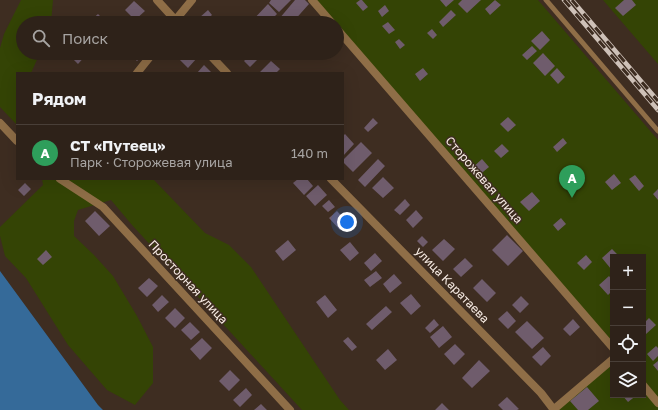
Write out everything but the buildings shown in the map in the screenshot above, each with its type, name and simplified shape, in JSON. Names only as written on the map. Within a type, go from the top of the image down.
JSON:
[{"type":"street","points":[[157,0],[170,16]]},
{"type":"street","points":[[180,16],[192,0]]},
{"type":"street","points":[[312,0],[326,16]]},
{"type":"street","name":"Сторожевая улица","points":[[344,37],[610,345]]},
{"type":"street","points":[[138,72],[147,60]]},
{"type":"street","points":[[215,60],[226,72]]},
{"type":"street","points":[[0,123],[16,140]]},
{"type":"street","name":"Просторная улица","points":[[62,180],[103,207],[290,410]]},
{"type":"street","name":"улица Каратаева","points":[[332,180],[541,393],[553,410]]},
{"type":"street","points":[[553,410],[610,362]]},
{"type":"street","points":[[646,389],[658,404]]},
{"type":"lane","points":[[546,0],[658,131]]},
{"type":"green space","points":[[21,0],[53,0],[52,16],[16,16],[16,60],[37,60],[31,72],[16,72],[16,124],[0,107],[0,48],[4,34]]},
{"type":"green space","points":[[314,0],[538,0],[658,140],[658,410],[556,410],[610,361],[610,398],[646,398],[646,254],[610,254],[610,342],[344,34],[344,16],[328,16]]},
{"type":"green space","points":[[603,0],[658,0],[658,64]]},
{"type":"green space","points":[[42,180],[154,180],[205,233],[229,245],[251,267],[340,400],[349,410],[302,410],[132,225],[111,200],[78,210],[74,221],[74,236],[113,276],[137,316],[153,347],[153,383],[135,405],[107,390],[68,345],[26,278],[5,256],[0,236],[0,227],[43,185]]},
{"type":"water","points":[[0,271],[98,405],[103,410],[0,410]]},
{"type":"railway","points":[[564,0],[658,110]]},
{"type":"railway","points":[[572,0],[658,101]]},
{"type":"place","name":"СТ «Путеец»","points":[[572,198]]}]
